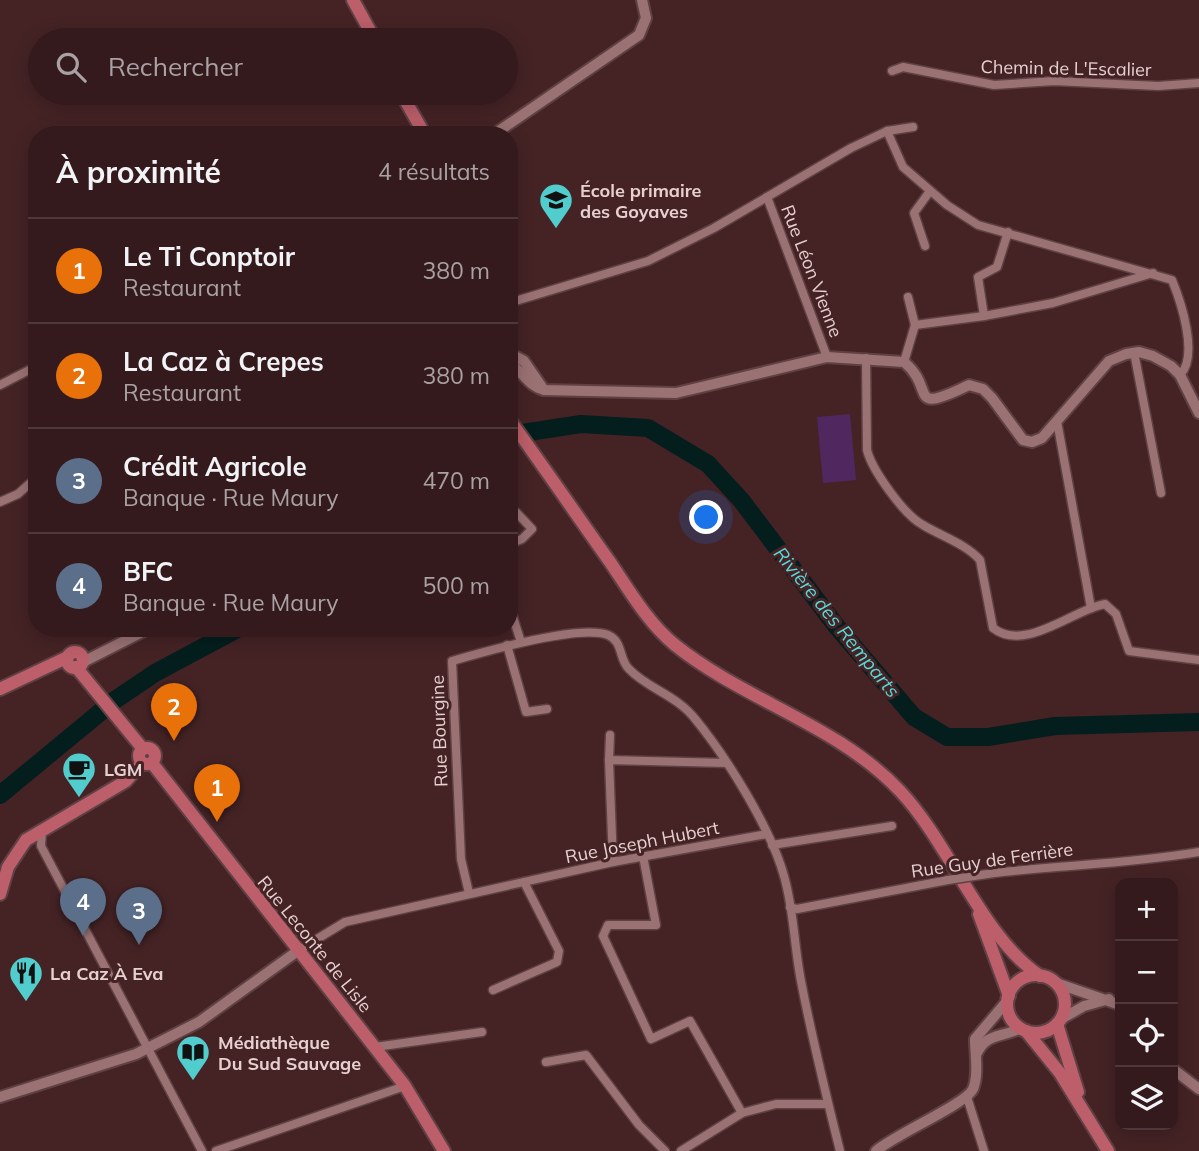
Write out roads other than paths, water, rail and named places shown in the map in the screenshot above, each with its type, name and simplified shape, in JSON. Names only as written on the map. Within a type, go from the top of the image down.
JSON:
[{"type":"main road","points":[[357,6],[369,28]]},
{"type":"main road","points":[[404,105],[411,126]]},
{"type":"main road","points":[[407,105],[420,126]]},
{"type":"main road","points":[[518,431],[632,593],[672,642],[718,674],[832,737],[883,774],[934,832],[972,897],[1021,962],[1040,976],[1056,983],[1065,1000],[1059,1021],[1087,1116]]},
{"type":"main road","points":[[0,689],[49,665],[77,662]]},
{"type":"main road","name":"Rue Leconte de Lisle","points":[[77,662],[86,679],[146,758],[405,1086],[444,1151]]},
{"type":"main road","points":[[0,894],[16,850],[42,830],[126,781],[146,758]]},
{"type":"main road","points":[[972,897],[1008,998],[1010,1016],[1060,1073],[1108,1151]]},
{"type":"main road","points":[[1008,998],[1018,982],[1040,976]]},
{"type":"main road","points":[[1024,1030],[1041,1032],[1059,1021]]},
{"type":"street","points":[[506,126],[639,34],[646,19],[642,0]]},
{"type":"street","name":"Chemin de L'Escalier","points":[[892,71],[903,67],[982,84],[1004,85],[1054,81],[1158,86],[1199,83]]},
{"type":"street","points":[[518,300],[648,261],[887,131],[913,127]]},
{"type":"street","points":[[887,131],[903,167],[930,191],[978,225],[1172,280],[1182,304],[1189,356],[1180,375]]},
{"type":"street","points":[[925,246],[914,213],[930,191]]},
{"type":"street","name":"Rue Léon Vienne","points":[[767,197],[827,357]]},
{"type":"street","points":[[984,316],[978,276],[997,267],[1008,232]]},
{"type":"street","points":[[915,325],[1053,303],[1153,273]]},
{"type":"street","points":[[904,362],[915,325],[908,297]]},
{"type":"street","points":[[1134,352],[1161,493]]},
{"type":"street","points":[[518,369],[531,384],[544,390],[688,392],[827,357],[904,362],[910,368],[920,390],[932,400],[941,400],[970,385],[983,389],[1023,440],[1031,442],[1042,438],[1109,361],[1134,352],[1153,356],[1180,375],[1199,413]]},
{"type":"street","points":[[518,358],[524,361],[544,390]]},
{"type":"street","points":[[866,358],[867,450],[872,462],[900,503],[920,524],[980,560],[993,628],[1001,634],[1038,633],[1105,604],[1112,608],[1129,651],[1199,660]]},
{"type":"street","points":[[0,385],[28,371]]},
{"type":"street","points":[[1057,421],[1091,608]]},
{"type":"street","points":[[0,502],[19,494],[28,486]]},
{"type":"street","points":[[518,514],[532,529],[518,541]]},
{"type":"street","name":"Rue Bourgine","points":[[469,893],[461,859],[452,661],[521,642],[593,632],[610,635],[619,645],[628,669],[670,694],[695,719],[726,763],[772,845],[784,876],[800,979],[840,1151]]},
{"type":"street","points":[[518,633],[521,642]]},
{"type":"street","points":[[77,662],[107,652],[134,637]]},
{"type":"street","points":[[507,645],[526,712],[547,709]]},
{"type":"street","points":[[610,735],[613,862]]},
{"type":"street","points":[[610,760],[726,763]]},
{"type":"street","points":[[772,845],[892,826]]},
{"type":"street","points":[[42,830],[41,846],[202,1151]]},
{"type":"street","name":"Rue Joseph Hubert","points":[[299,950],[345,922],[613,862],[767,834]]},
{"type":"street","name":"Rue Guy de Ferrière","points":[[790,907],[797,909],[994,873],[1074,863],[1146,861],[1199,852]]},
{"type":"street","points":[[643,856],[656,925],[608,925],[603,936],[651,1039],[690,1021],[741,1114]]},
{"type":"street","points":[[493,990],[559,958],[559,951],[524,882]]},
{"type":"street","points":[[0,1097],[148,1047],[199,1022],[299,950]]},
{"type":"street","points":[[1056,983],[1118,1004]]},
{"type":"street","points":[[877,1151],[908,1129],[967,1097],[974,1085],[978,1034],[1008,998]]},
{"type":"street","points":[[1059,1021],[1084,1006],[1109,999]]},
{"type":"street","points":[[975,1057],[981,1044],[989,1037],[1024,1030]]},
{"type":"street","points":[[375,1047],[482,1032]]},
{"type":"street","points":[[546,1062],[586,1055],[639,1125],[664,1151]]},
{"type":"street","points":[[1178,1073],[1199,1089]]},
{"type":"street","points":[[216,1151],[405,1086]]},
{"type":"street","points":[[967,1097],[984,1151]]},
{"type":"street","points":[[681,1151],[741,1114],[776,1104],[828,1104]]},
{"type":"waterway","name":"Rivière des Remparts","points":[[518,434],[581,424],[648,428],[708,464],[741,500],[837,627],[914,717],[947,737],[988,737],[1055,726],[1199,722]]},
{"type":"waterway","name":"Rivière des Remparts","points":[[0,795],[115,700],[155,673],[222,637]]},
{"type":"place","name":"École primaire des Goyaves","points":[[556,230]]},
{"type":"place","name":"La Caz à Crepes","points":[[174,741]]},
{"type":"place","name":"LGM","points":[[79,799]]},
{"type":"place","name":"Le Ti Conptoir","points":[[217,822]]},
{"type":"place","name":"BFC","points":[[83,936]]},
{"type":"place","name":"Crédit Agricole","points":[[139,945]]},
{"type":"place","name":"La Caz À Eva","points":[[26,1003]]},
{"type":"place","name":"Médiathèque Du Sud Sauvage","points":[[193,1082]]}]
